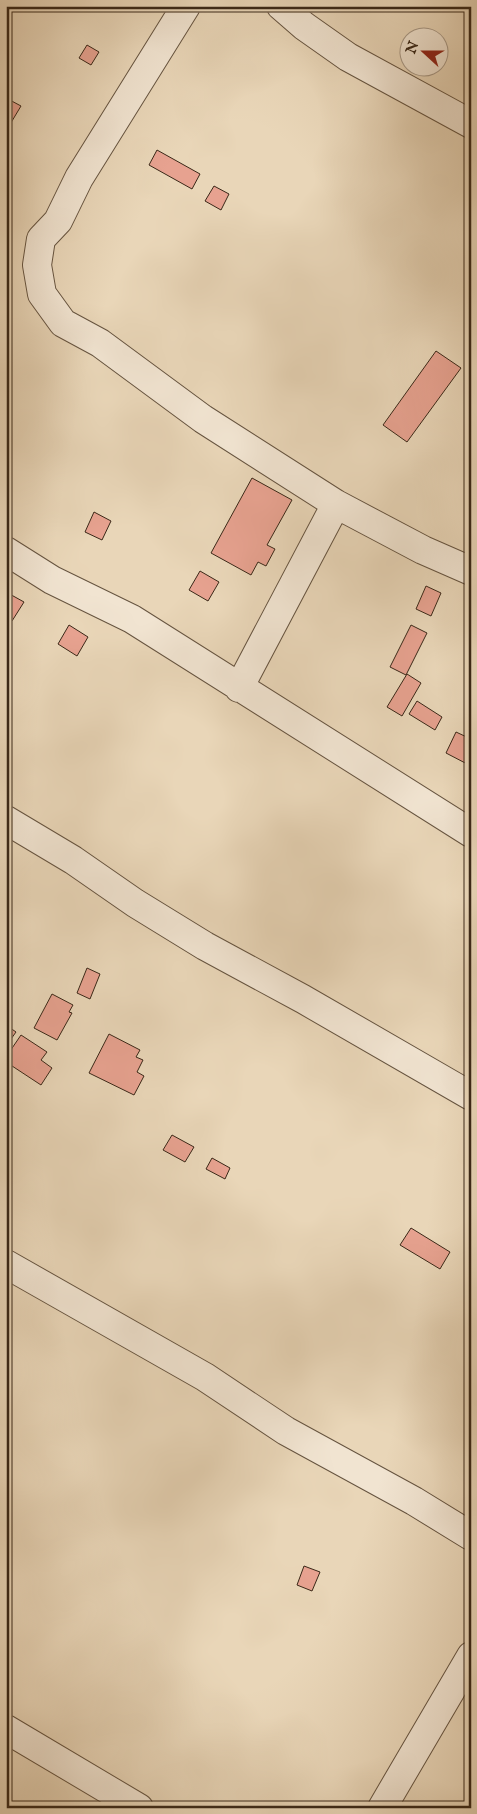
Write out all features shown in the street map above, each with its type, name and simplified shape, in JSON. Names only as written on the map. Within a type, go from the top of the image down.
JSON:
[{"type":"street","points":[[186,6],[79,178],[58,220],[41,239],[37,265],[42,294],[63,323],[100,342],[203,418],[336,504],[423,550],[471,571]]},
{"type":"street","points":[[281,6],[304,26],[348,57],[471,124]]},
{"type":"street","points":[[239,688],[336,504]]},
{"type":"street","points":[[6,551],[52,580],[132,619],[471,833]]},
{"type":"street","points":[[6,820],[73,860],[135,903],[205,946],[303,999],[471,1096]]},
{"type":"street","points":[[6,1264],[205,1377],[286,1431],[414,1501],[471,1536]]},
{"type":"street","points":[[382,1808],[471,1656]]},
{"type":"street","points":[[6,1729],[139,1808]]},
{"type":"building","points":[[87,45],[99,52],[91,65],[79,58]]},
{"type":"building","points":[[6,98],[21,106],[6,131]]},
{"type":"building","points":[[157,150],[200,174],[192,189],[149,165]]},
{"type":"building","points":[[214,186],[229,194],[221,210],[205,201]]},
{"type":"building","points":[[436,351],[461,368],[407,442],[383,425]]},
{"type":"building","points":[[252,478],[292,500],[267,545],[275,549],[266,566],[258,562],[251,575],[211,553]]},
{"type":"building","points":[[94,512],[111,521],[102,540],[85,532]]},
{"type":"building","points":[[200,571],[219,582],[208,601],[189,590]]},
{"type":"building","points":[[426,586],[441,593],[431,616],[416,609]]},
{"type":"building","points":[[6,592],[24,602],[12,621],[6,618]]},
{"type":"building","points":[[69,625],[88,637],[77,656],[58,644]]},
{"type":"building","points":[[411,625],[427,633],[406,675],[390,667]]},
{"type":"building","points":[[407,674],[421,683],[402,716],[387,707]]},
{"type":"building","points":[[417,701],[442,717],[435,730],[409,714]]},
{"type":"building","points":[[456,732],[471,739],[471,766],[446,753]]},
{"type":"building","points":[[87,968],[100,974],[90,999],[77,993]]},
{"type":"building","points":[[52,994],[73,1005],[69,1012],[72,1013],[57,1040],[34,1028]]},
{"type":"building","points":[[6,1025],[16,1032],[6,1046]]},
{"type":"building","points":[[109,1034],[140,1050],[136,1057],[143,1060],[137,1072],[144,1076],[134,1095],[89,1073]]},
{"type":"building","points":[[21,1035],[47,1052],[41,1060],[52,1068],[41,1085],[6,1062],[6,1057]]},
{"type":"building","points":[[172,1135],[194,1147],[185,1162],[163,1150]]},
{"type":"building","points":[[212,1158],[230,1168],[225,1179],[206,1169]]},
{"type":"building","points":[[411,1228],[450,1252],[440,1269],[400,1245]]},
{"type":"building","points":[[304,1566],[320,1572],[312,1591],[297,1585]]}]
